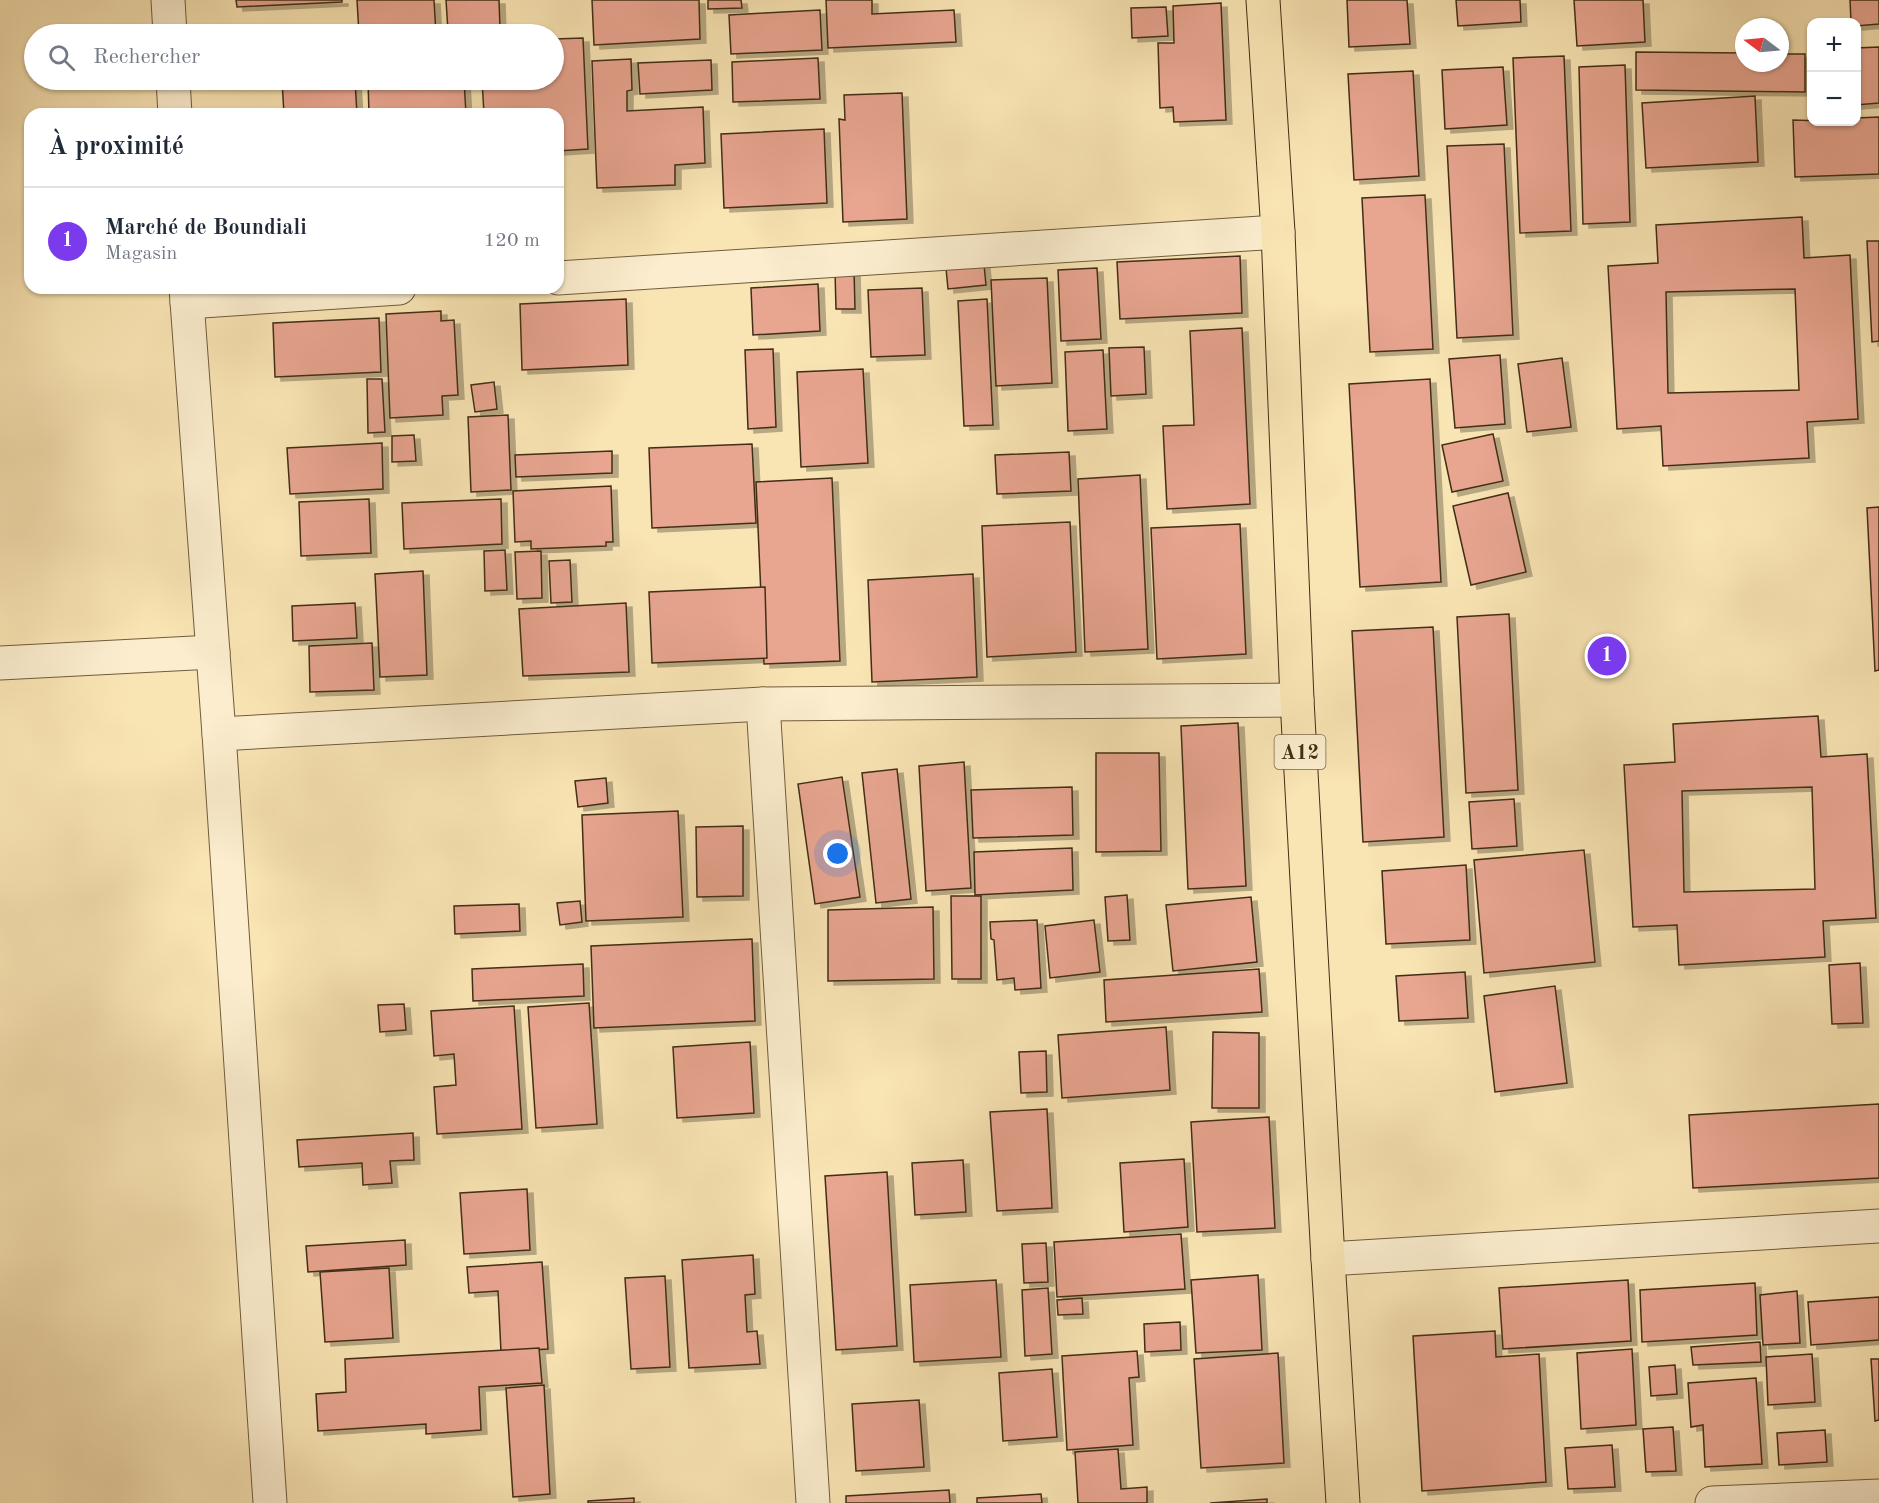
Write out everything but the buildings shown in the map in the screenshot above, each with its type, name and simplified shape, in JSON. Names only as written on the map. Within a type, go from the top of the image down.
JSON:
[{"type":"main road","name":"A12","points":[[1263,0],[1278,232],[1297,700],[1343,1503]]},
{"type":"street","points":[[168,0],[169,24]]},
{"type":"street","points":[[174,90],[175,108]]},
{"type":"street","points":[[564,278],[1278,232]]},
{"type":"street","points":[[216,294],[186,295],[219,734],[270,1503]]},
{"type":"street","points":[[0,663],[213,652]]},
{"type":"street","points":[[219,734],[763,704],[1297,700]]},
{"type":"street","points":[[763,704],[813,1503]]},
{"type":"street","points":[[1328,1259],[1879,1226]]},
{"type":"street","points":[[1712,1503],[1879,1496]]},
{"type":"place","name":"Marché de Boundiali","points":[[1607,656]]}]
